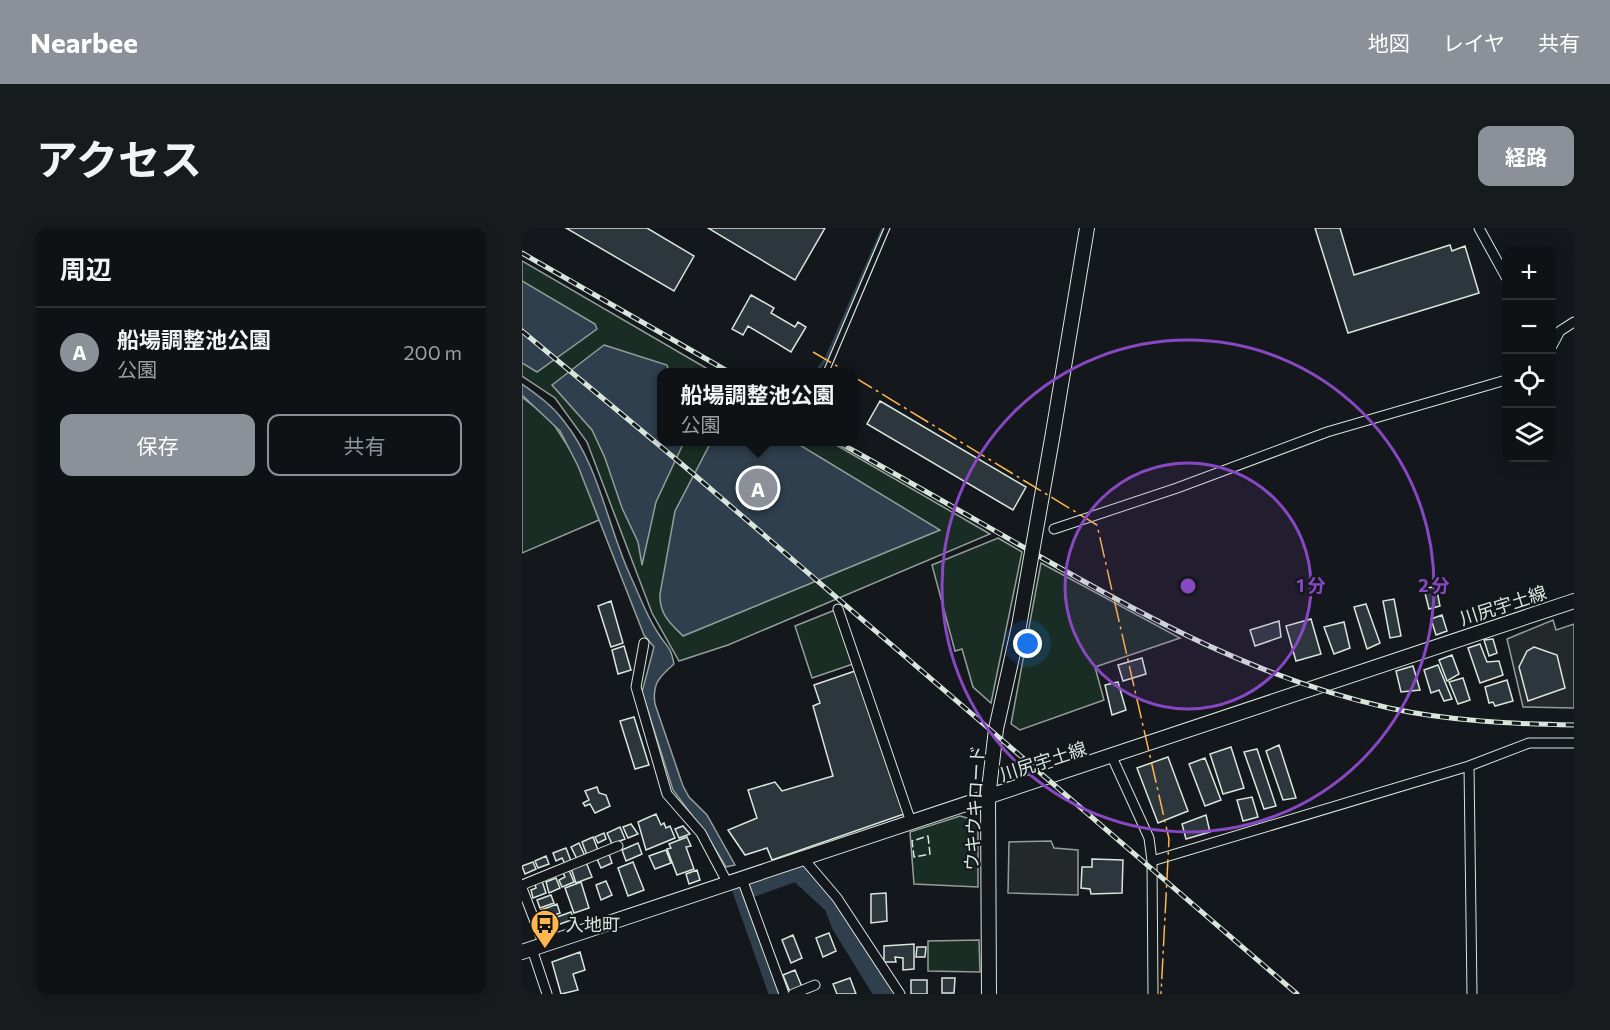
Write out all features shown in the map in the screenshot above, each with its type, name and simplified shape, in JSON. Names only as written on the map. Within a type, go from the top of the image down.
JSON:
[{"type":"main road","name":"ウキウキロード","points":[[988,994],[988,798],[996,729],[1019,626],[1087,228]]},
{"type":"main road","name":"川尻宇土線","points":[[533,949],[727,882],[1112,757],[1574,601]]},
{"type":"street","points":[[1479,228],[1502,270]]},
{"type":"street","points":[[1556,338],[1560,331],[1574,322]]},
{"type":"street","points":[[1054,529],[1167,492],[1327,432],[1502,381]]},
{"type":"street","points":[[838,609],[911,822]]},
{"type":"street","points":[[644,643],[636,687],[667,794],[701,833],[727,882]]},
{"type":"street","points":[[1152,861],[1469,766],[1529,743],[1574,743]]},
{"type":"street","points":[[1112,757],[1149,838],[1152,861],[1153,994]]},
{"type":"street","points":[[1469,766],[1472,994]]},
{"type":"street","points":[[547,994],[533,949],[522,887],[618,846]]},
{"type":"street","points":[[803,858],[837,898],[900,994]]},
{"type":"street","points":[[742,879],[784,994]]},
{"type":"street","points":[[793,994],[815,986]]},
{"type":"lane","points":[[828,368],[887,228]]},
{"type":"green space","points":[[522,261],[706,368],[657,368],[657,446],[838,446],[990,534],[728,645],[679,661],[652,613],[587,442],[555,398],[522,376]]},
{"type":"green space","points":[[522,397],[551,420],[578,462],[599,520],[522,553]]},
{"type":"green space","points":[[998,538],[1022,552],[991,703],[973,687],[962,649],[955,651],[932,565]]},
{"type":"green space","points":[[1041,563],[1180,638],[1095,667],[1104,700],[1020,730],[1011,724]]},
{"type":"green space","points":[[835,610],[853,664],[812,678],[795,626]]},
{"type":"green space","points":[[960,816],[974,820],[978,825],[978,887],[914,884],[910,832]]},
{"type":"green space","points":[[979,940],[980,972],[928,971],[928,941]]},
{"type":"shaded area","points":[[1553,620],[1556,630],[1574,624],[1574,708],[1523,707],[1507,639]]},
{"type":"shaded area","points":[[1051,841],[1054,848],[1078,850],[1078,895],[1008,893],[1009,842]]},
{"type":"water","points":[[522,281],[595,324],[597,329],[537,372],[522,363]]},
{"type":"water","points":[[604,345],[667,365],[668,368],[657,368],[657,446],[682,446],[656,502],[642,565],[638,542],[622,508],[605,458],[592,430],[552,385]]},
{"type":"water","points":[[522,384],[544,400],[559,415],[575,437],[594,475],[630,575],[650,619],[670,649],[673,658],[674,664],[658,681],[654,697],[683,786],[689,797],[707,815],[735,865],[726,867],[706,834],[673,790],[642,692],[654,647],[644,635],[578,466],[560,431],[522,395]]},
{"type":"water","points":[[709,446],[802,446],[940,530],[683,636],[663,613],[660,601],[675,511]]},
{"type":"building","points":[[566,228],[647,228],[694,256],[674,291]]},
{"type":"building","points":[[708,228],[825,228],[795,280]]},
{"type":"building","points":[[1315,228],[1340,228],[1354,275],[1450,245],[1452,251],[1465,246],[1479,293],[1348,333]]},
{"type":"building","points":[[751,295],[774,308],[771,313],[795,327],[798,322],[806,327],[791,352],[748,326],[743,335],[732,329]]},
{"type":"building","points":[[880,401],[1026,487],[1013,510],[867,424]]},
{"type":"building","points":[[1436,586],[1440,606],[1429,609],[1424,589]]},
{"type":"building","points":[[1394,599],[1401,636],[1390,638],[1383,601]]},
{"type":"building","points":[[611,601],[623,643],[611,647],[598,606]]},
{"type":"building","points":[[1366,604],[1380,643],[1367,649],[1354,607]]},
{"type":"building","points":[[1442,615],[1447,631],[1436,635],[1431,619]]},
{"type":"building","points":[[1311,619],[1321,654],[1296,661],[1286,626]]},
{"type":"building","points":[[1279,621],[1281,637],[1255,646],[1250,630]]},
{"type":"building","points":[[1344,622],[1350,648],[1334,654],[1324,627]]},
{"type":"building","points":[[1493,639],[1497,653],[1489,656],[1484,640]]},
{"type":"building","points":[[1480,644],[1487,662],[1499,661],[1503,675],[1480,683],[1468,648]]},
{"type":"building","points":[[624,646],[631,670],[618,674],[612,650]]},
{"type":"building","points":[[1534,647],[1557,655],[1565,688],[1528,701],[1519,667],[1527,651]]},
{"type":"building","points":[[1452,655],[1459,674],[1447,681],[1439,660]]},
{"type":"building","points":[[1142,658],[1146,674],[1123,681],[1118,665]]},
{"type":"building","points":[[1438,665],[1452,699],[1444,701],[1439,690],[1431,693],[1424,670]]},
{"type":"building","points":[[1413,666],[1420,690],[1401,692],[1396,671]]},
{"type":"building","points":[[855,671],[904,814],[772,860],[767,848],[745,855],[728,830],[757,818],[748,790],[775,782],[782,791],[833,776],[813,706],[820,703],[814,685]]},
{"type":"building","points":[[1463,678],[1470,700],[1458,704],[1449,682]]},
{"type":"building","points":[[1507,680],[1513,701],[1495,706],[1493,702],[1489,703],[1485,687]]},
{"type":"building","points":[[1118,682],[1126,710],[1112,715],[1105,685]]},
{"type":"building","points":[[634,717],[649,765],[635,769],[620,721]]},
{"type":"building","points":[[1279,745],[1296,798],[1283,800],[1266,751]]},
{"type":"building","points":[[1231,747],[1244,788],[1223,794],[1210,754]]},
{"type":"building","points":[[1257,749],[1276,806],[1264,809],[1244,752]]},
{"type":"building","points":[[1168,757],[1188,811],[1158,823],[1137,768]]},
{"type":"building","points":[[1205,758],[1221,800],[1205,806],[1189,764]]},
{"type":"building","points":[[597,787],[599,793],[606,795],[610,806],[595,813],[590,804],[585,806],[583,803],[589,800],[585,791]]},
{"type":"building","points":[[1252,797],[1258,817],[1243,821],[1237,800]]},
{"type":"building","points":[[656,814],[661,825],[664,823],[666,828],[670,826],[675,838],[646,850],[638,822]]},
{"type":"building","points":[[1206,815],[1210,832],[1186,839],[1182,824]]},
{"type":"building","points":[[631,824],[638,834],[628,838],[623,827]]},
{"type":"building","points":[[683,826],[690,834],[679,838],[675,829]]},
{"type":"building","points":[[620,827],[625,839],[612,844],[607,833]]},
{"type":"building","points":[[604,833],[606,839],[598,843],[595,837]]},
{"type":"building","points":[[593,837],[598,850],[587,855],[582,842]]},
{"type":"building","points":[[687,837],[691,846],[686,847],[694,869],[677,875],[667,849],[671,848],[669,844]]},
{"type":"building","points":[[579,843],[585,856],[577,859],[571,847]]},
{"type":"building","points":[[638,843],[642,854],[626,861],[622,850]]},
{"type":"building","points":[[566,848],[571,861],[565,864],[562,858],[556,861],[553,853]]},
{"type":"building","points":[[666,850],[671,863],[655,869],[649,856]]},
{"type":"building","points":[[609,854],[612,863],[601,868],[597,859]]},
{"type":"building","points":[[546,856],[549,864],[538,868],[535,861]]},
{"type":"building","points":[[1092,859],[1123,860],[1122,893],[1091,894],[1090,889],[1081,888],[1082,867],[1092,867]]},
{"type":"building","points":[[533,862],[536,869],[525,874],[522,866]]},
{"type":"building","points":[[586,862],[592,877],[576,883],[571,868]]},
{"type":"building","points":[[633,862],[644,890],[628,896],[618,868]]},
{"type":"building","points":[[569,870],[574,882],[562,887],[559,880],[565,877],[563,873]]},
{"type":"building","points":[[697,870],[700,880],[689,884],[686,874]]},
{"type":"building","points":[[556,878],[560,888],[549,893],[546,882]]},
{"type":"building","points":[[542,881],[546,893],[533,898],[531,890],[536,888],[535,884]]},
{"type":"building","points":[[606,881],[612,895],[601,900],[596,885]]},
{"type":"building","points":[[581,882],[589,908],[574,913],[565,888]]},
{"type":"building","points":[[886,893],[887,921],[871,923],[871,894]]},
{"type":"building","points":[[551,895],[554,903],[540,908],[537,900]]},
{"type":"building","points":[[557,904],[560,913],[544,919],[541,910]]},
{"type":"building","points":[[571,912],[574,919],[546,929],[543,922]]},
{"type":"building","points":[[829,933],[836,951],[823,957],[816,938]]},
{"type":"building","points":[[793,935],[802,958],[791,963],[782,940]]},
{"type":"building","points":[[914,944],[914,969],[903,970],[903,958],[895,957],[896,962],[884,962],[884,946]]},
{"type":"building","points":[[917,947],[926,947],[925,957],[916,957]]},
{"type":"building","points":[[580,952],[585,970],[573,974],[578,990],[561,994],[552,962]]},
{"type":"building","points":[[795,970],[802,987],[790,992],[783,975]]},
{"type":"building","points":[[850,978],[856,994],[837,994],[833,984]]},
{"type":"building","points":[[942,978],[955,978],[954,993],[942,993]]},
{"type":"building","points":[[911,980],[927,980],[927,994],[911,994]]},
{"type":"waterway","points":[[819,368],[826,359],[883,228]]},
{"type":"waterway","points":[[752,888],[797,872],[833,905],[840,924],[883,994]]},
{"type":"waterway","points":[[740,886],[778,994]]},
{"type":"railway","points":[[522,253],[722,368]]},
{"type":"railway","points":[[522,331],[657,444]]},
{"type":"railway","points":[[660,446],[1297,994]]},
{"type":"railway","points":[[845,446],[1161,623],[1204,644],[1294,681],[1389,708],[1435,716],[1481,721],[1574,725]]},
{"type":"fence","points":[[928,836],[930,854],[914,857],[912,841],[928,836]]},
{"type":"power","points":[[813,352],[840,368]]},
{"type":"power","points":[[858,379],[1097,525],[1169,839],[1161,994]]},
{"type":"place","name":"船場調整池公園","points":[[758,488]]},
{"type":"place","name":"入地町","points":[[545,950]]}]
